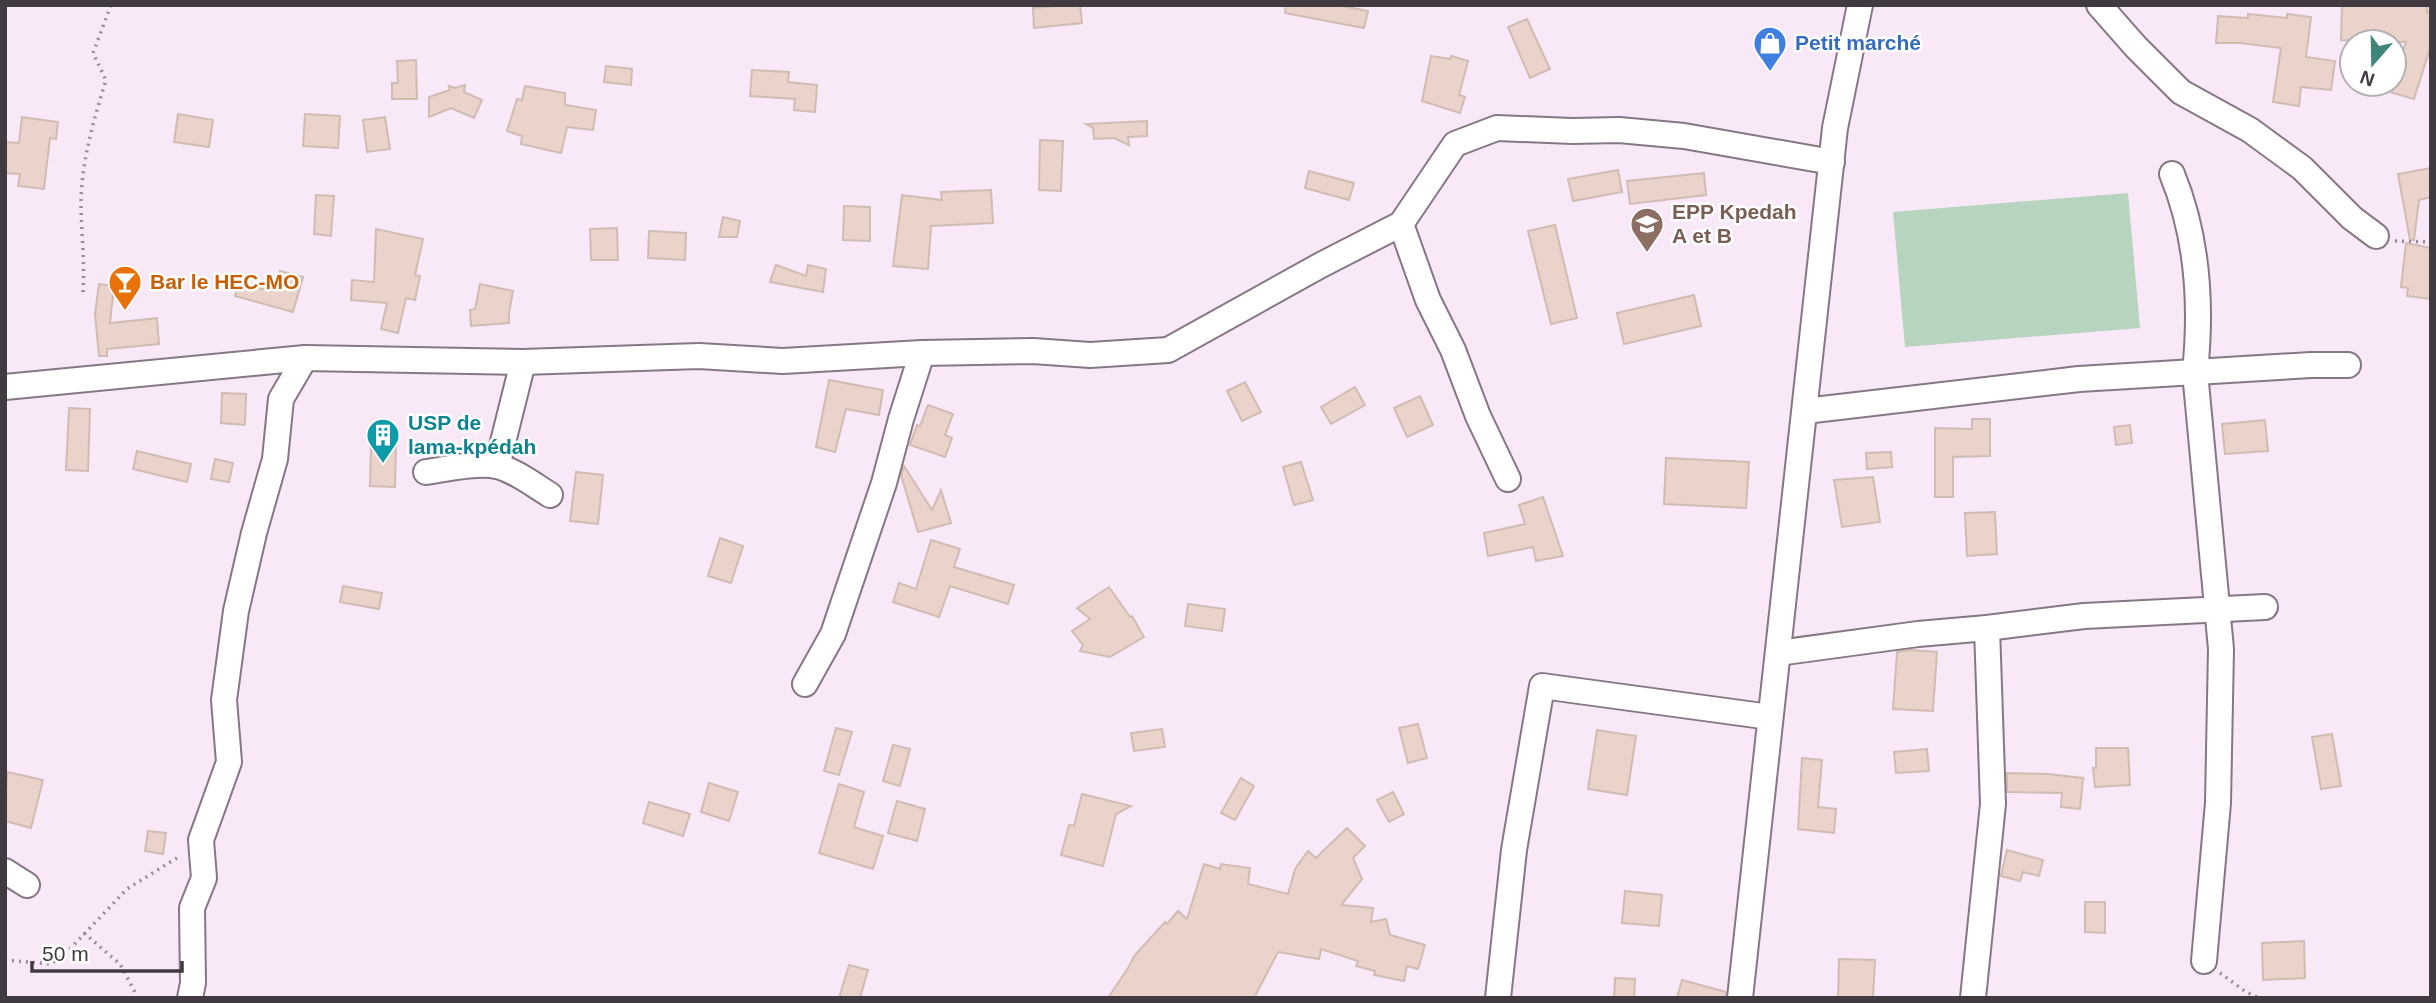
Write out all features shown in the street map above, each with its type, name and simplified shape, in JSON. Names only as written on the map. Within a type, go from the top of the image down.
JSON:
[{"type":"street","points":[[1740,998],[1835,128],[1860,5]]},
{"type":"street","points":[[2099,5],[2181,92],[2261,138],[2302,168],[2351,218],[2376,236]]},
{"type":"street","points":[[5,387],[305,358],[523,362],[699,356],[783,361],[922,353],[1033,351],[1090,355],[1168,350],[1401,224],[1455,144],[1497,128],[1619,130],[1684,136],[1832,162]]},
{"type":"street","points":[[2172,174],[2185,204],[2198,284],[2199,336],[2195,372],[2221,649],[2218,803],[2204,961]]},
{"type":"street","points":[[1401,224],[1428,300],[1453,350],[1478,416],[1508,479]]},
{"type":"street","points":[[805,684],[833,634],[884,483],[922,353]]},
{"type":"street","points":[[190,998],[193,983],[192,908],[204,878],[201,840],[229,762],[224,700],[236,611],[275,460],[281,399],[305,358]]},
{"type":"street","points":[[497,466],[523,362]]},
{"type":"street","points":[[1805,411],[2079,379],[2348,365]]},
{"type":"street","points":[[426,472],[460,467],[497,466],[550,495]]},
{"type":"street","points":[[1778,653],[2084,616],[2265,607]]},
{"type":"street","points":[[1973,998],[1993,804],[1987,628]]},
{"type":"street","points":[[1498,998],[1514,850],[1542,686],[1770,717]]},
{"type":"street","points":[[5,872],[27,885]]},
{"type":"path","points":[[83,292],[85,263],[81,200],[90,133],[106,80],[93,53],[111,5]]},
{"type":"path","points":[[2376,236],[2391,241],[2431,242]]},
{"type":"path","points":[[5,960],[51,964],[67,952],[127,889],[174,861],[201,840]]},
{"type":"path","points":[[84,933],[120,964],[138,998]]},
{"type":"path","points":[[2204,961],[2246,992],[2259,998]]},
{"type":"green space","points":[[2128,193],[2140,328],[1905,347],[1893,212]]},
{"type":"building","points":[[1080,5],[1082,23],[1034,28],[1033,8]]},
{"type":"building","points":[[1286,5],[1337,5],[1368,11],[1364,28],[1285,13]]},
{"type":"building","points":[[2342,5],[2427,5],[2427,13],[2431,11],[2431,45],[2414,99],[2408,97],[2408,28],[2341,28]]},
{"type":"building","points":[[2248,14],[2287,18],[2287,14],[2311,17],[2306,57],[2335,61],[2331,90],[2301,87],[2299,106],[2273,102],[2281,48],[2216,43],[2218,16],[2248,18]]},
{"type":"building","points":[[1527,19],[1550,69],[1530,78],[1508,27]]},
{"type":"building","points":[[1431,56],[1450,59],[1451,56],[1468,61],[1459,95],[1465,97],[1460,113],[1422,101]]},
{"type":"building","points":[[416,60],[417,99],[392,99],[392,83],[398,83],[397,61]]},
{"type":"building","points":[[606,66],[632,69],[631,85],[604,82]]},
{"type":"building","points":[[752,70],[789,72],[788,82],[817,85],[815,112],[794,110],[795,99],[750,96]]},
{"type":"building","points":[[465,85],[464,92],[482,100],[474,118],[451,108],[429,117],[429,97],[450,90],[449,86],[455,88]]},
{"type":"building","points":[[525,86],[565,93],[565,105],[596,110],[593,130],[567,127],[561,153],[521,144],[522,136],[507,131],[517,99],[522,100]]},
{"type":"building","points":[[178,114],[213,120],[209,147],[174,142]]},
{"type":"building","points":[[305,114],[340,116],[338,148],[303,146]]},
{"type":"building","points":[[22,117],[58,122],[56,139],[50,138],[44,189],[18,186],[20,174],[5,173],[5,142],[19,143]]},
{"type":"building","points":[[385,117],[390,149],[367,152],[363,120]]},
{"type":"building","points":[[1147,121],[1147,136],[1128,137],[1129,145],[1114,138],[1094,139],[1093,128],[1086,124]]},
{"type":"building","points":[[1040,140],[1063,141],[1061,191],[1039,190]]},
{"type":"building","points":[[2431,168],[2431,197],[2419,200],[2414,240],[2410,240],[2398,174]]},
{"type":"building","points":[[1618,170],[1622,192],[1573,201],[1568,179]]},
{"type":"building","points":[[1309,171],[1354,183],[1349,200],[1305,188]]},
{"type":"building","points":[[1704,173],[1706,195],[1630,204],[1627,181]]},
{"type":"building","points":[[991,190],[993,223],[931,226],[928,269],[893,266],[902,195],[942,200],[941,192]]},
{"type":"building","points":[[316,195],[334,196],[331,236],[314,234]]},
{"type":"building","points":[[844,206],[870,207],[870,241],[843,240]]},
{"type":"building","points":[[723,217],[740,221],[737,237],[719,237]]},
{"type":"building","points":[[1555,225],[1577,318],[1551,324],[1528,231]]},
{"type":"building","points":[[617,228],[618,260],[591,260],[590,229]]},
{"type":"building","points":[[376,229],[423,239],[415,275],[420,276],[415,300],[406,298],[398,333],[381,329],[387,303],[351,300],[352,280],[374,282]]},
{"type":"building","points":[[649,231],[686,233],[685,260],[648,258]]},
{"type":"building","points":[[2406,243],[2431,248],[2431,299],[2407,296],[2408,288],[2401,287]]},
{"type":"building","points":[[776,265],[806,276],[808,265],[826,269],[823,292],[770,282]]},
{"type":"building","points":[[280,271],[303,277],[293,312],[235,296],[238,284],[274,291]]},
{"type":"building","points":[[99,284],[114,286],[110,323],[157,318],[159,344],[107,349],[107,356],[99,356],[95,314]]},
{"type":"building","points":[[480,284],[513,291],[509,323],[471,326],[470,310],[475,309]]},
{"type":"building","points":[[1694,295],[1701,326],[1624,344],[1617,313]]},
{"type":"building","points":[[829,380],[883,390],[879,415],[846,409],[835,452],[816,447]]},
{"type":"building","points":[[1245,382],[1261,412],[1242,421],[1227,391]]},
{"type":"building","points":[[1355,387],[1365,405],[1331,424],[1321,407]]},
{"type":"building","points":[[222,393],[246,394],[245,425],[221,423]]},
{"type":"building","points":[[1420,396],[1433,425],[1407,437],[1394,408]]},
{"type":"building","points":[[928,405],[953,414],[945,435],[952,438],[945,457],[910,445]]},
{"type":"building","points":[[69,408],[90,409],[88,471],[66,470]]},
{"type":"building","points":[[1972,419],[1990,419],[1990,456],[1953,457],[1953,497],[1935,497],[1935,428],[1972,429]]},
{"type":"building","points":[[2265,420],[2268,451],[2225,454],[2222,424]]},
{"type":"building","points":[[2130,425],[2132,443],[2116,445],[2114,427]]},
{"type":"building","name":"USP de lama-kpédah","points":[[371,444],[396,445],[395,487],[370,486]]},
{"type":"building","points":[[137,451],[191,464],[187,482],[133,469]]},
{"type":"building","points":[[1891,452],[1892,467],[1867,469],[1866,453]]},
{"type":"building","points":[[1666,458],[1749,462],[1746,508],[1664,504]]},
{"type":"building","points":[[215,459],[233,463],[229,482],[211,479]]},
{"type":"building","points":[[1301,462],[1313,500],[1294,505],[1283,467]]},
{"type":"building","points":[[904,466],[932,510],[941,490],[951,523],[918,532],[901,475]]},
{"type":"building","points":[[576,472],[603,475],[598,524],[570,521]]},
{"type":"building","points":[[1873,477],[1880,522],[1842,527],[1834,480]]},
{"type":"building","points":[[1543,497],[1563,556],[1536,561],[1533,547],[1488,556],[1484,533],[1525,524],[1519,505]]},
{"type":"building","points":[[1995,512],[1997,554],[1967,556],[1965,513]]},
{"type":"building","points":[[720,538],[743,546],[731,583],[708,576]]},
{"type":"building","points":[[931,540],[960,549],[954,567],[1014,585],[1008,604],[950,586],[939,617],[893,602],[899,583],[916,589]]},
{"type":"building","points":[[343,586],[382,593],[379,609],[340,602]]},
{"type":"building","points":[[1109,587],[1130,617],[1132,616],[1144,637],[1110,657],[1080,651],[1083,645],[1072,631],[1090,619],[1077,608]]},
{"type":"building","points":[[1188,604],[1225,609],[1222,631],[1185,626]]},
{"type":"building","points":[[1897,652],[1937,652],[1933,711],[1893,709]]},
{"type":"building","points":[[1418,724],[1427,758],[1408,763],[1399,728]]},
{"type":"building","points":[[836,728],[852,732],[839,775],[824,771]]},
{"type":"building","points":[[1162,729],[1165,747],[1134,751],[1131,733]]},
{"type":"building","points":[[1597,730],[1636,736],[1627,795],[1588,789]]},
{"type":"building","points":[[2332,734],[2341,786],[2321,789],[2312,737]]},
{"type":"building","points":[[893,745],[910,749],[900,786],[883,781]]},
{"type":"building","points":[[2096,748],[2128,748],[2130,785],[2095,787],[2093,768],[2096,768]]},
{"type":"building","points":[[1927,749],[1929,771],[1896,773],[1894,752]]},
{"type":"building","points":[[1802,758],[1822,760],[1818,807],[1836,809],[1834,833],[1798,829]]},
{"type":"building","points":[[7,772],[43,780],[31,828],[5,821]]},
{"type":"building","points":[[2007,773],[2083,778],[2080,809],[2061,807],[2062,793],[2007,792]]},
{"type":"building","points":[[1241,778],[1254,786],[1235,820],[1221,813]]},
{"type":"building","points":[[709,783],[738,792],[729,821],[701,812]]},
{"type":"building","points":[[839,784],[864,792],[854,827],[883,836],[873,869],[819,853]]},
{"type":"building","points":[[1393,792],[1404,814],[1389,822],[1377,800]]},
{"type":"building","points":[[1082,794],[1131,806],[1116,814],[1103,866],[1061,855],[1069,825],[1074,826]]},
{"type":"building","points":[[897,801],[925,809],[917,841],[888,833]]},
{"type":"building","points":[[649,802],[690,814],[683,836],[643,823]]},
{"type":"building","points":[[1347,828],[1365,846],[1353,858],[1362,879],[1341,905],[1373,908],[1371,922],[1386,919],[1390,935],[1425,945],[1418,969],[1407,966],[1404,981],[1374,975],[1375,971],[1356,966],[1358,961],[1321,949],[1319,959],[1278,952],[1254,998],[1108,998],[1135,955],[1165,922],[1167,924],[1178,911],[1187,919],[1204,864],[1220,869],[1221,864],[1250,868],[1248,884],[1288,894],[1295,869],[1308,851],[1316,858]]},
{"type":"building","points":[[148,831],[166,833],[163,854],[145,851]]},
{"type":"building","points":[[2007,850],[2043,860],[2039,876],[2023,872],[2020,881],[2001,876]]},
{"type":"building","points":[[1625,891],[1662,895],[1659,926],[1622,923]]},
{"type":"building","points":[[2085,902],[2105,902],[2105,933],[2085,932]]},
{"type":"building","points":[[2304,941],[2305,978],[2263,980],[2262,943]]},
{"type":"building","points":[[1839,959],[1875,960],[1873,998],[1838,998]]},
{"type":"building","points":[[849,965],[868,970],[860,998],[839,998]]},
{"type":"building","points":[[1615,978],[1635,979],[1634,998],[1614,998]]},
{"type":"building","points":[[1682,980],[1726,992],[1725,998],[1677,998]]},
{"type":"place","name":"Petit marché","points":[[1770,73]]},
{"type":"place","name":"EPP Kpedah A et B","points":[[1647,254]]},
{"type":"place","name":"Bar le HEC-MO","points":[[125,312]]},
{"type":"place","name":"USP de lama-kpédah","points":[[383,465]]}]
